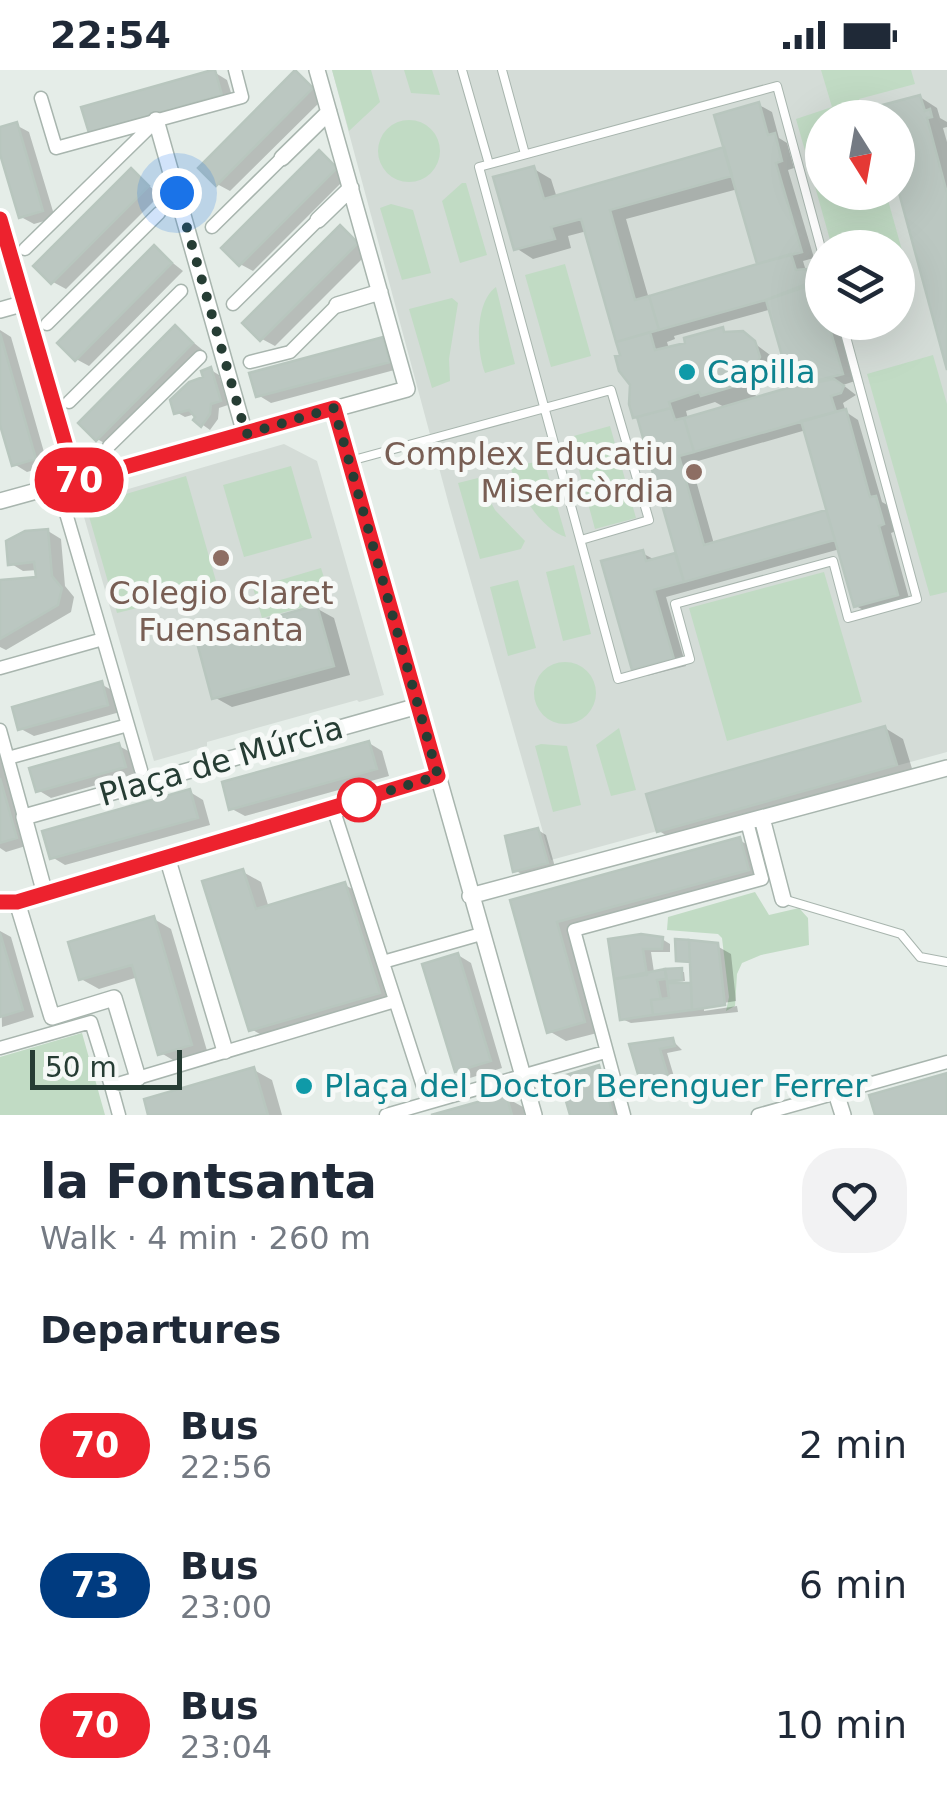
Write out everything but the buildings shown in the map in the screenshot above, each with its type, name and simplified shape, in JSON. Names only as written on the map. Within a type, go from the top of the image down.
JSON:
[{"type":"street","points":[[41,98],[56,148],[242,97],[235,70]]},
{"type":"street","points":[[0,501],[407,389],[317,70]]},
{"type":"street","points":[[212,227],[329,112]]},
{"type":"street","points":[[25,250],[156,120]]},
{"type":"street","points":[[156,120],[246,434]]},
{"type":"street","points":[[233,304],[350,188]]},
{"type":"street","points":[[46,324],[160,214]]},
{"type":"street","points":[[0,219],[76,481]]},
{"type":"street","points":[[69,402],[181,292]]},
{"type":"street","points":[[250,362],[290,352],[337,305],[380,292]]},
{"type":"street","points":[[0,310],[24,303]]},
{"type":"street","points":[[109,446],[200,357]]},
{"type":"street","points":[[334,408],[534,1115]]},
{"type":"street","name":"Plaça de Múrcia","points":[[58,486],[141,770]]},
{"type":"street","points":[[0,668],[103,639]]},
{"type":"street","name":"Plaça de Múrcia","points":[[24,816],[418,706]]},
{"type":"street","name":"Plaça de Múrcia","points":[[8,758],[128,725]]},
{"type":"street","points":[[0,730],[46,894]]},
{"type":"street","points":[[470,896],[947,768]]},
{"type":"street","points":[[0,902],[46,894],[438,776]]},
{"type":"street","points":[[333,808],[428,1102]]},
{"type":"street","points":[[754,820],[783,898]]},
{"type":"street","points":[[624,1115],[574,930],[762,879],[754,820]]},
{"type":"street","points":[[167,857],[226,1051]]},
{"type":"street","points":[[17,902],[52,1017],[114,998],[138,1078]]},
{"type":"street","points":[[384,962],[481,934]]},
{"type":"street","points":[[111,1086],[396,1000]]},
{"type":"street","points":[[0,1048],[91,1022],[119,1115]]},
{"type":"street","points":[[386,1115],[605,1052]]},
{"type":"street","points":[[758,1115],[947,1062]]},
{"type":"street","points":[[836,1093],[843,1115]]},
{"type":"lane","points":[[462,70],[488,164]]},
{"type":"lane","points":[[502,70],[525,154]]},
{"type":"lane","points":[[816,230],[777,86],[479,167],[618,679],[690,659],[675,604],[832,561],[848,618],[917,599],[847,340]]},
{"type":"lane","points":[[350,461],[611,390],[649,520],[580,540]]},
{"type":"lane","points":[[783,898],[901,934],[920,957],[947,962]]},
{"type":"shaded area","name":"Complex Educatiu Misericòrdia","points":[[332,70],[947,70],[947,752],[551,860],[449,505]]},
{"type":"shaded area","name":"Colegio Claret Fuensanta","points":[[284,444],[317,461],[384,695],[207,742],[207,746],[154,761],[80,503]]},
{"type":"green space","points":[[332,70],[371,70],[380,102],[349,131]]},
{"type":"green space","points":[[404,70],[432,70],[440,95],[411,93]]},
{"type":"green space","points":[[821,70],[911,70],[915,84],[859,100],[830,100]]},
{"type":"green space","points":[[805,116],[805,151],[796,119]]},
{"type":"green space","points":[[409,120],[431,129],[440,151],[431,173],[409,182],[387,173],[378,151],[387,129]]},
{"type":"green space","points":[[466,183],[487,255],[460,263],[442,201]]},
{"type":"green space","points":[[391,204],[413,210],[431,273],[402,280],[380,208]]},
{"type":"green space","points":[[822,210],[891,210],[896,230],[827,230]]},
{"type":"green space","points":[[565,264],[591,356],[551,367],[525,275]]},
{"type":"green space","points":[[496,287],[515,364],[485,373],[479,327],[484,304]]},
{"type":"green space","points":[[452,298],[458,303],[449,359],[450,381],[432,388],[409,309]]},
{"type":"green space","points":[[933,355],[947,404],[947,592],[930,596],[867,374]]},
{"type":"green space","points":[[610,426],[636,518],[595,529],[570,437]]},
{"type":"green space","points":[[544,461],[566,537],[539,517],[524,497],[510,466]]},
{"type":"green space","points":[[291,466],[312,538],[244,557],[223,485]]},
{"type":"green space","points":[[186,476],[218,588],[117,613],[86,506]]},
{"type":"green space","points":[[478,478],[495,510],[525,541],[521,549],[480,559],[458,483]]},
{"type":"green space","points":[[574,565],[591,634],[563,641],[546,572]]},
{"type":"green space","points":[[321,568],[331,600],[262,618],[253,588]]},
{"type":"green space","points":[[824,572],[862,702],[727,741],[689,608]]},
{"type":"green space","points":[[518,580],[536,648],[508,656],[490,587]]},
{"type":"green space","points":[[565,662],[587,671],[596,693],[587,715],[565,724],[543,715],[534,693],[543,671]]},
{"type":"green space","points":[[619,728],[636,790],[611,796],[596,745]]},
{"type":"green space","points":[[535,746],[567,746],[581,805],[553,812]]},
{"type":"green space","points":[[755,892],[769,915],[799,908],[808,918],[809,945],[742,963],[737,974],[735,1006],[726,1011],[729,997],[722,938],[718,934],[667,930],[668,917]]},
{"type":"green space","points":[[82,1033],[105,1115],[0,1115],[0,1057]]},
{"type":"bus line","name":"70","points":[[0,219],[76,481],[334,408],[438,776],[17,902],[0,902]]},
{"type":"place","name":"Capilla","points":[[687,372]]},
{"type":"place","name":"Complex Educatiu Misericòrdia","points":[[694,472]]},
{"type":"place","name":"Colegio Claret Fuensanta","points":[[221,558]]},
{"type":"place","name":"Plaça del Doctor Berenguer Ferrer","points":[[304,1086]]},
{"type":"route","points":[[177,193],[246,434],[334,408],[438,776],[359,800]]}]
